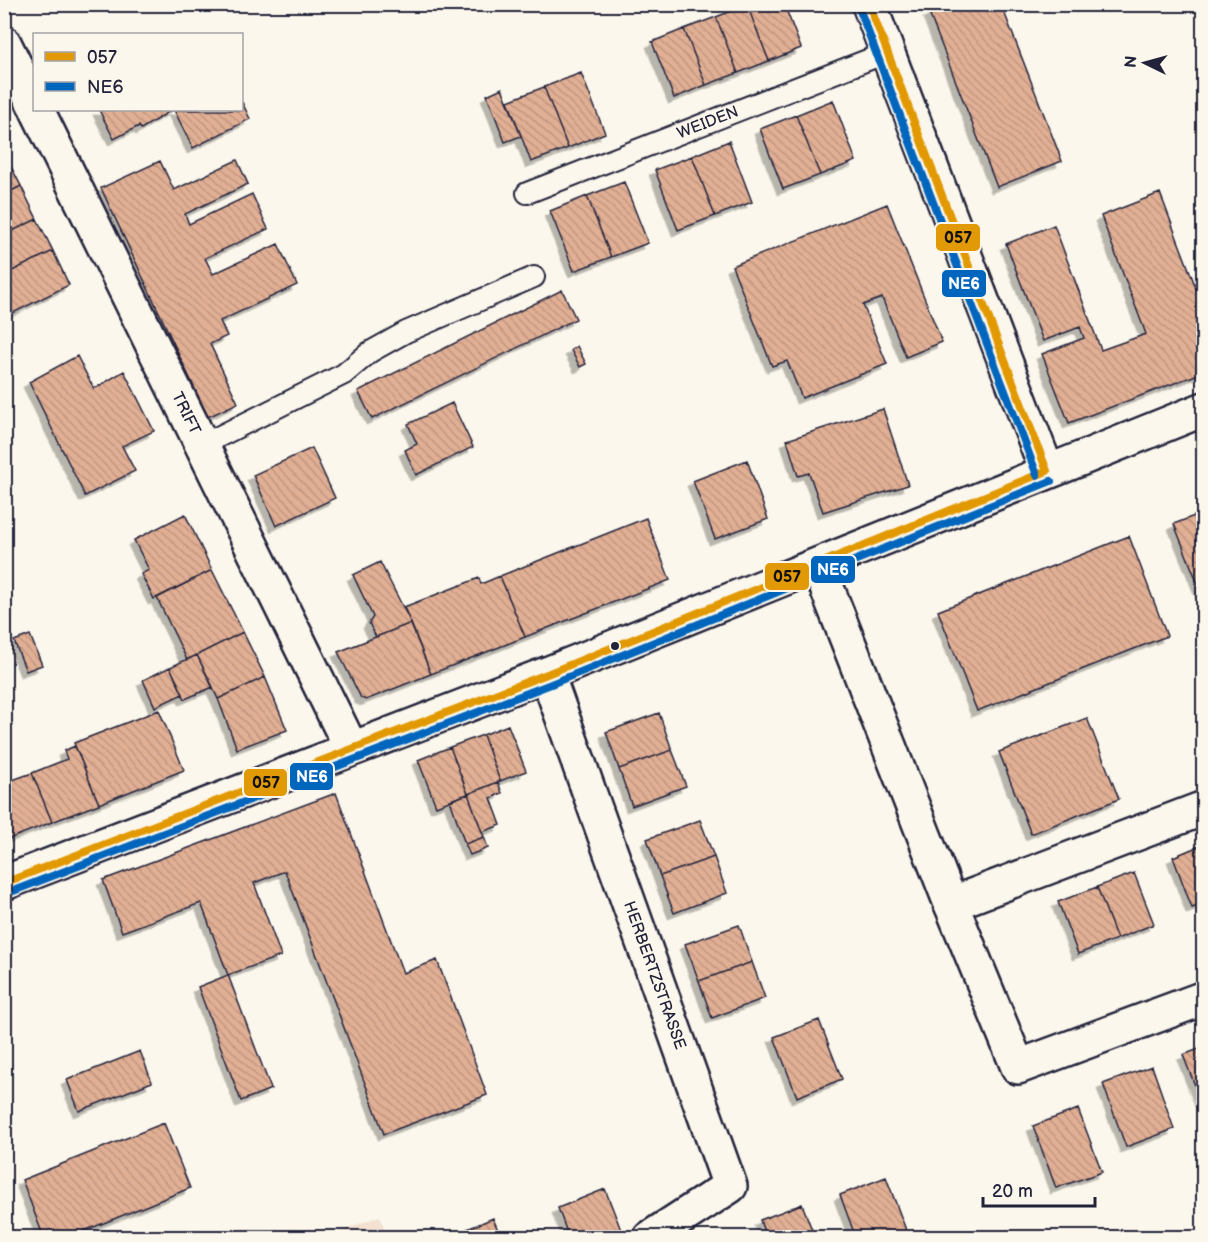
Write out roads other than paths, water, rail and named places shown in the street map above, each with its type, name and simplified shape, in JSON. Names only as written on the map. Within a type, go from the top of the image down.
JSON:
[{"type":"street","points":[[869,4],[1047,471]]},
{"type":"street","points":[[4,43],[33,102]]},
{"type":"street","name":"TRIFT","points":[[37,111],[351,748]]},
{"type":"street","points":[[4,883],[547,674],[1203,410]]},
{"type":"street","points":[[818,565],[951,904],[1018,1067],[1203,998]]},
{"type":"street","name":"HERBERTZSTRASSE","points":[[547,674],[730,1186],[650,1238]]},
{"type":"street","points":[[951,904],[1203,808]]},
{"type":"lane","name":"WEIDEN","points":[[527,193],[888,52]]},
{"type":"lane","points":[[202,445],[344,374],[370,352],[406,332],[534,277]]}]
